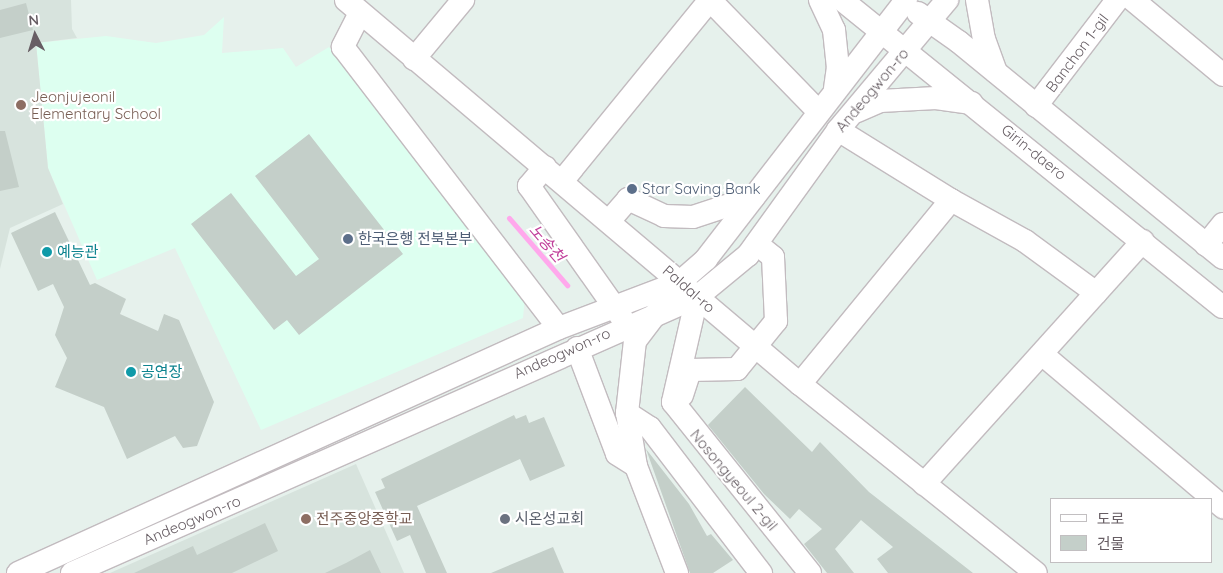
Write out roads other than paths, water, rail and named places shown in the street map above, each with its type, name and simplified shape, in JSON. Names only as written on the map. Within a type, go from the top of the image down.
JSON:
[{"type":"street","points":[[414,59],[463,0]]},
{"type":"street","points":[[563,180],[710,0],[817,110]]},
{"type":"street","points":[[820,0],[834,30],[838,67],[835,88]]},
{"type":"street","name":"Girin-daero","points":[[842,0],[905,52],[975,104],[1223,307]]},
{"type":"street","name":"Andeogwon-ro","points":[[72,573],[577,348],[625,324],[697,297],[737,269],[838,130],[856,112],[947,0]]},
{"type":"street","points":[[977,0],[997,73]]},
{"type":"street","name":"Banchon 1-gil","points":[[1036,106],[1117,0]]},
{"type":"street","points":[[1133,0],[1223,74]]},
{"type":"street","points":[[904,1],[929,23],[997,73],[1215,252],[1223,224]]},
{"type":"street","name":"Andeogwon-ro","points":[[18,573],[559,328],[625,324],[680,282],[706,259],[817,110],[904,1]]},
{"type":"street","points":[[352,8],[343,47],[559,328]]},
{"type":"street","name":"Paldal-ro","points":[[352,8],[563,180],[800,384],[1036,573]]},
{"type":"street","points":[[856,112],[889,101],[936,98],[975,104]]},
{"type":"street","points":[[838,130],[951,200],[1025,241],[1096,293]]},
{"type":"street","points":[[545,167],[529,186],[625,324],[627,413],[636,466],[677,573]]},
{"type":"street","points":[[610,220],[628,199],[664,216],[693,217],[754,197]]},
{"type":"street","points":[[800,384],[951,200]]},
{"type":"street","points":[[924,484],[1043,355],[1143,241]]},
{"type":"street","points":[[674,396],[682,395],[690,370],[737,369],[776,321],[774,257],[757,244]]},
{"type":"street","points":[[662,310],[680,282]]},
{"type":"street","points":[[689,425],[674,396],[697,297]]},
{"type":"street","points":[[577,348],[617,454],[636,466]]},
{"type":"street","points":[[1043,355],[1211,498]]},
{"type":"street","points":[[627,413],[650,428],[761,573]]},
{"type":"street","name":"Nosongyeoul 2-gil","points":[[677,461],[670,433],[689,425],[810,573]]},
{"type":"street","points":[[1213,500],[1223,508]]},
{"type":"waterway","name":"노송천","points":[[509,218],[567,285]]},
{"type":"place","name":"Jeonjujeonil Elementary School","points":[[21,105]]},
{"type":"place","name":"Star Saving Bank","points":[[632,189]]},
{"type":"place","name":"한국은행 전북본부","points":[[348,239]]},
{"type":"place","name":"예능관","points":[[47,252]]},
{"type":"place","name":"공연장","points":[[131,372]]},
{"type":"place","name":"전주중앙중학교","points":[[306,519]]},
{"type":"place","name":"시온성교회","points":[[505,519]]}]
